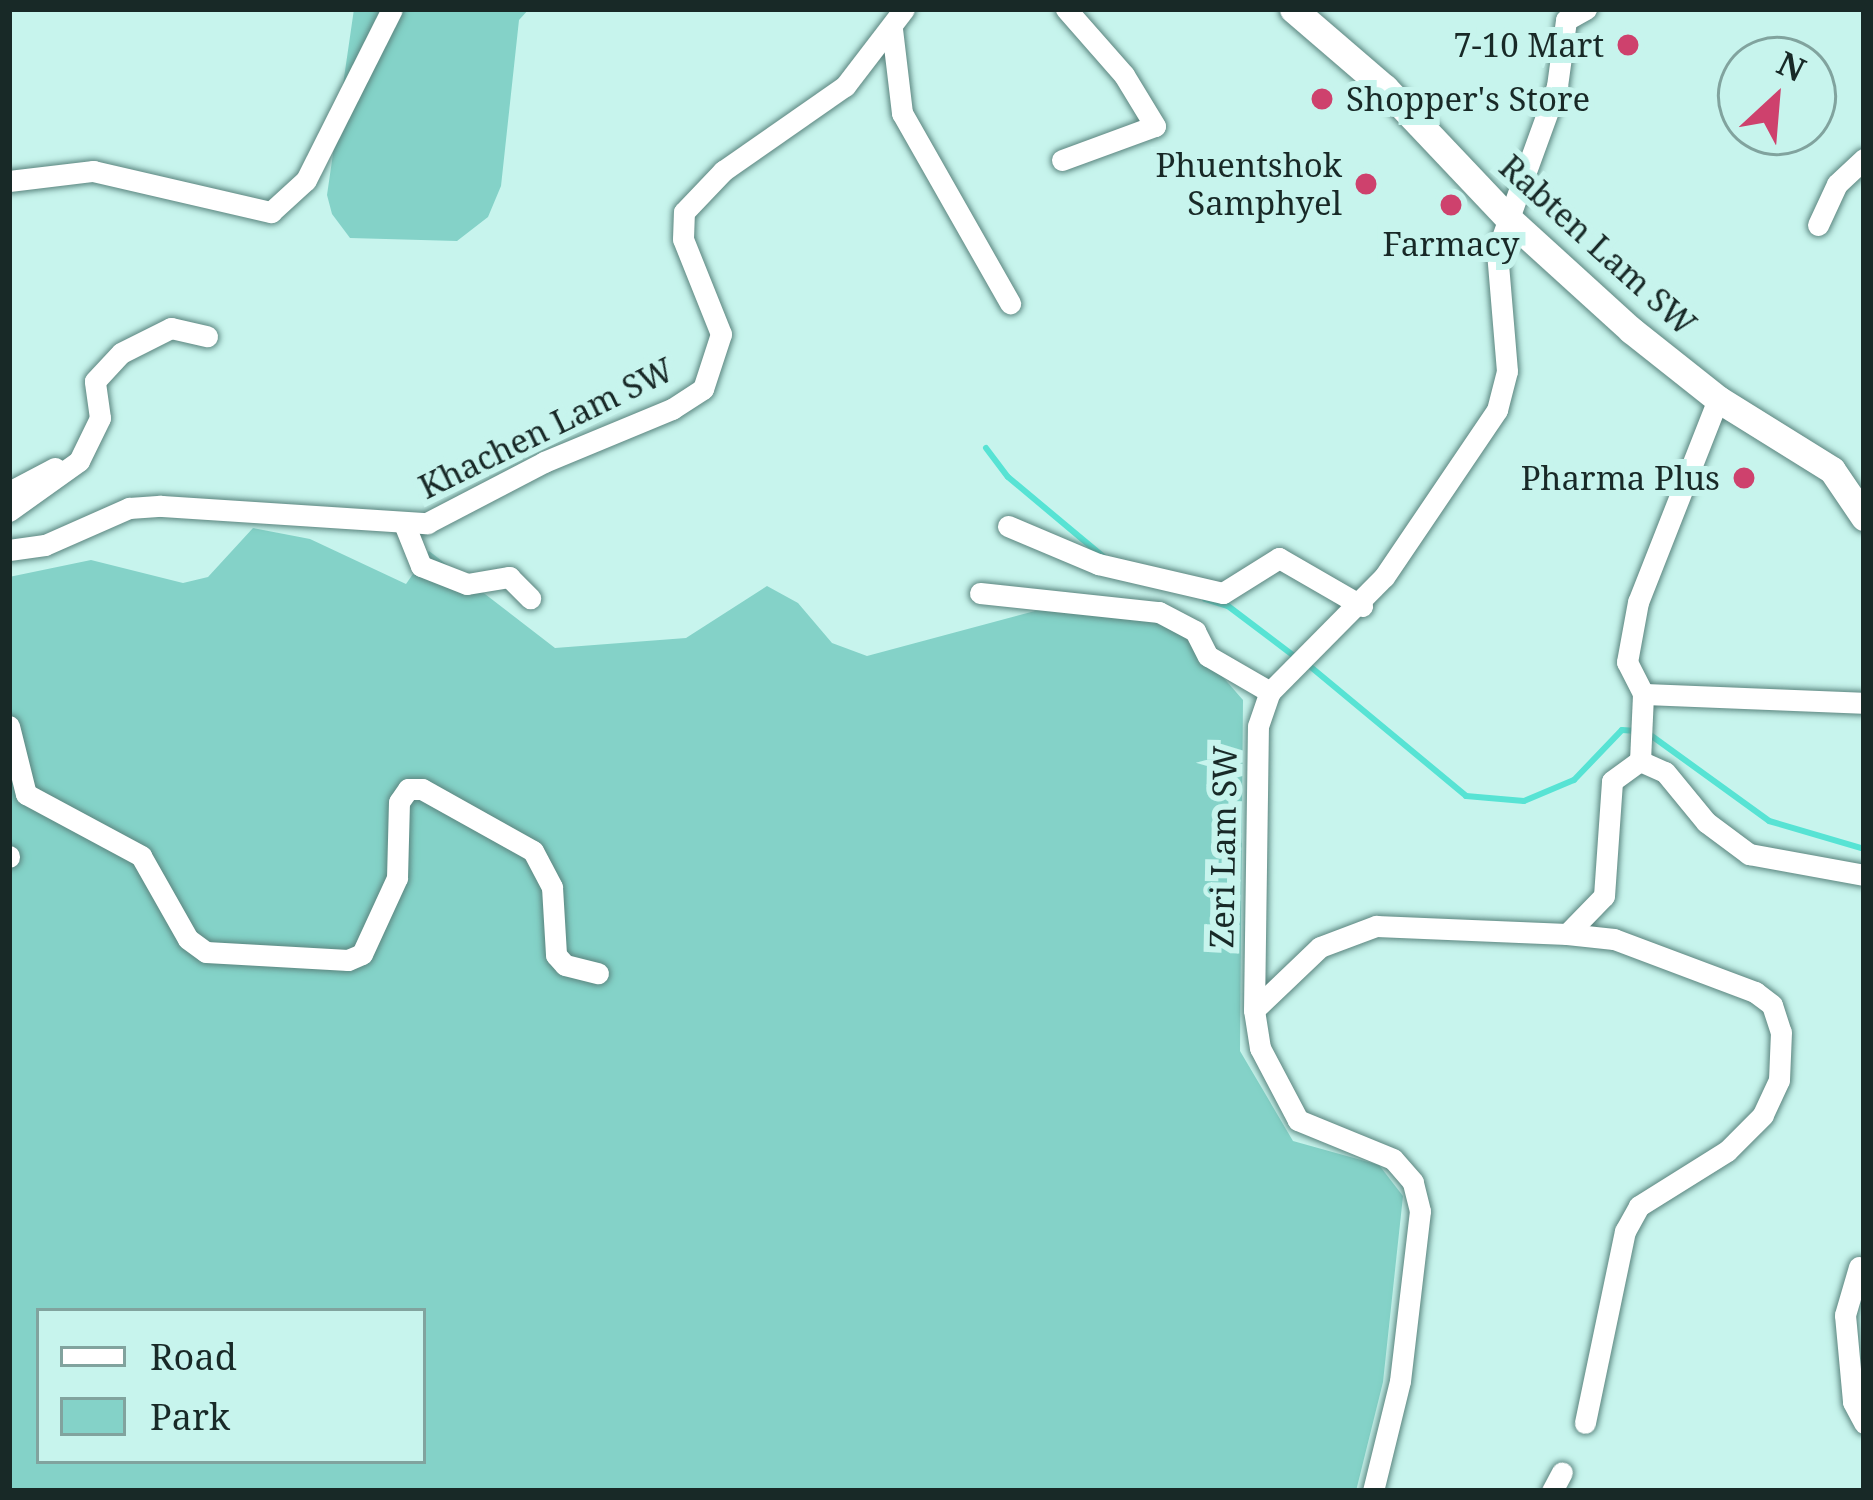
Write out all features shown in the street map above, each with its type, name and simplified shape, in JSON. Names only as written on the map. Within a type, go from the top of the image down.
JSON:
[{"type":"main road","name":"Rabten Lam SW","points":[[1294,9],[1385,88],[1509,219],[1718,399],[1832,470],[1851,488],[1864,517]]},
{"type":"street","points":[[9,181],[93,171],[271,212],[306,180],[392,9]]},
{"type":"street","name":"Khachen Lam SW","points":[[9,550],[45,545],[129,508],[161,506],[427,524],[703,389],[721,334],[683,239],[684,212],[722,171],[845,86],[904,9]]},
{"type":"street","points":[[1062,160],[1155,126],[1076,11]]},
{"type":"street","points":[[980,593],[1160,612],[1196,632],[1208,656],[1270,692],[1361,606],[1497,410],[1507,371],[1497,251],[1557,86],[1572,13]]},
{"type":"street","points":[[892,29],[902,113],[1010,302]]},
{"type":"street","points":[[1818,225],[1838,184],[1864,159]]},
{"type":"street","points":[[9,511],[65,472],[100,418],[95,381],[122,353],[171,328],[207,336]]},
{"type":"street","points":[[1567,934],[1604,896],[1612,781],[1641,750],[1643,703],[1627,662],[1638,602],[1718,399]]},
{"type":"street","points":[[9,492],[58,467],[65,472]]},
{"type":"street","points":[[405,526],[421,566],[467,584],[509,577],[530,598]]},
{"type":"street","points":[[1008,526],[1098,564],[1223,593],[1279,557],[1361,606]]},
{"type":"street","name":"Zeri Lam SW","points":[[1270,692],[1256,740],[1254,1010],[1274,1085],[1298,1120],[1382,1151],[1406,1170],[1418,1196],[1400,1381],[1373,1491]]},
{"type":"street","points":[[1643,703],[1864,704]]},
{"type":"street","points":[[9,726],[26,794],[141,856],[188,940],[206,952],[348,960],[362,954],[397,878],[399,802],[408,789],[422,789],[533,850],[552,886],[556,955],[565,965],[598,973]]},
{"type":"street","points":[[1641,750],[1706,822],[1749,854],[1864,875]]},
{"type":"street","points":[[1254,1010],[1320,947],[1376,926],[1614,939],[1755,992],[1779,1017],[1779,1080],[1763,1115],[1727,1151],[1639,1206],[1625,1231],[1585,1423]]},
{"type":"street","points":[[1859,1267],[1846,1315],[1853,1402],[1864,1423]]},
{"type":"green space","points":[[354,9],[529,9],[519,20],[501,186],[488,217],[457,241],[350,238],[332,214],[327,195]]},
{"type":"green space","points":[[253,528],[310,539],[406,584],[429,551],[555,648],[686,638],[767,586],[798,603],[832,643],[867,656],[1050,607],[1087,606],[1179,627],[1243,700],[1240,1051],[1293,1141],[1379,1165],[1403,1196],[1383,1382],[1356,1491],[9,1491],[9,577],[91,560],[183,583],[208,577]]},
{"type":"waterway","points":[[986,448],[1008,477],[1106,559]]},
{"type":"waterway","points":[[1205,599],[1228,606],[1294,656]]},
{"type":"waterway","points":[[1306,663],[1466,796],[1524,801],[1574,780],[1622,730],[1637,731]]},
{"type":"waterway","points":[[1649,734],[1769,821],[1864,849]]},
{"type":"place","name":"7-10 Mart","points":[[1628,45]]},
{"type":"place","name":"Shopper's Store","points":[[1322,99]]},
{"type":"place","name":"Phuentshok Samphyel","points":[[1366,184]]},
{"type":"place","name":"Farmacy","points":[[1451,205]]},
{"type":"place","name":"Pharma Plus","points":[[1744,478]]}]
